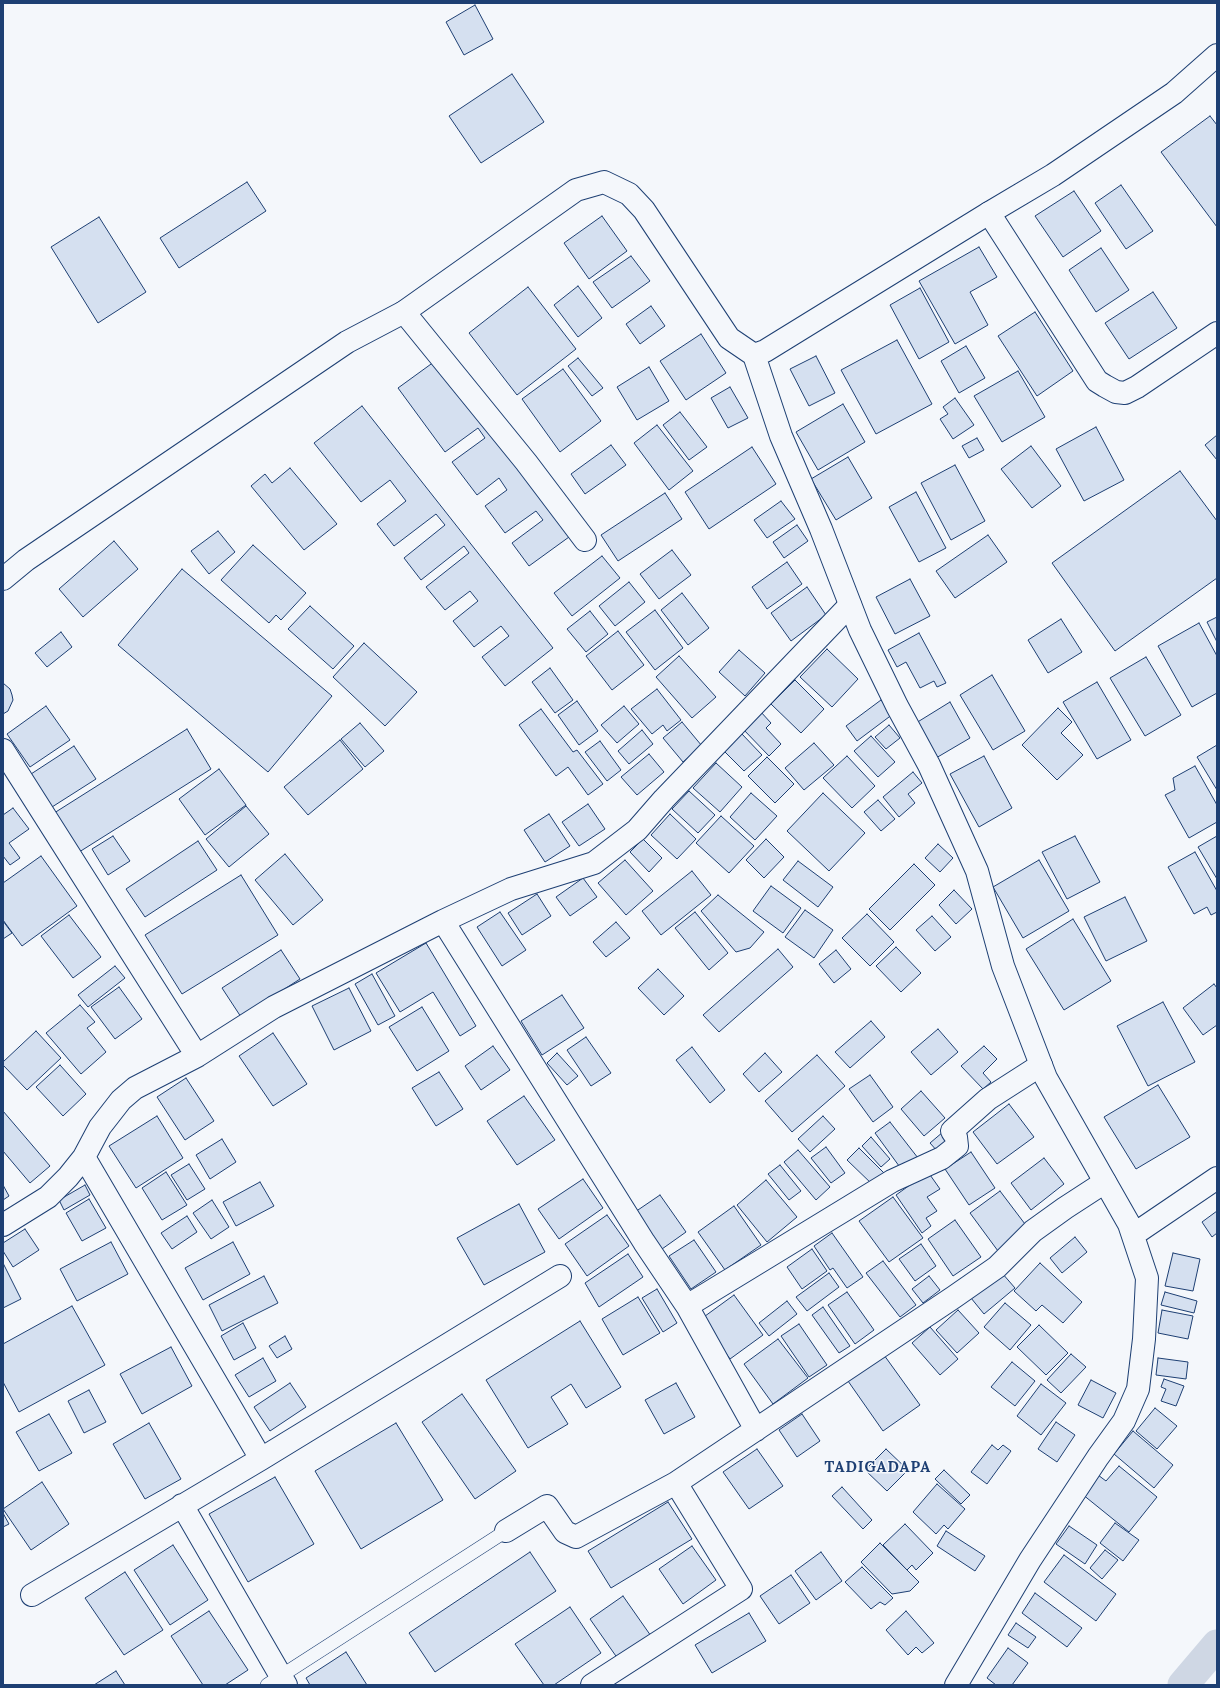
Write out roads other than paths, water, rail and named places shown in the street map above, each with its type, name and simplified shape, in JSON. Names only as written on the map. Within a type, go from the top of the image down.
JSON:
[{"type":"street","points":[[754,355],[765,351],[1053,175],[1174,93],[1217,55]]},
{"type":"street","points":[[3,580],[26,560],[340,347],[404,312],[576,190],[604,182],[629,194],[644,210],[729,338],[754,355],[781,436],[821,529],[860,630],[897,706],[929,765],[977,871],[1003,966],[1046,1078],[1129,1224],[1148,1278],[1144,1340],[1138,1389],[1124,1421],[1098,1457],[1030,1560],[956,1685]]},
{"type":"street","points":[[989,213],[1097,381],[1104,386],[1116,392],[1125,393],[1137,387],[1217,333]]},
{"type":"street","points":[[404,312],[526,462],[585,540]]},
{"type":"street","points":[[3,1225],[48,1196],[68,1177],[84,1157],[100,1127],[121,1100],[135,1088],[152,1077],[197,1056],[274,1007],[511,888],[594,863],[637,830],[669,793],[850,605]]},
{"type":"street","points":[[3,750],[197,1056]]},
{"type":"street","points":[[443,921],[644,1242],[687,1306],[756,1430]]},
{"type":"street","points":[[687,1306],[892,1181],[942,1158],[957,1146],[956,1137],[952,1131],[988,1099],[1041,1065]]},
{"type":"street","points":[[84,1157],[261,1459]]},
{"type":"street","points":[[1133,1235],[1217,1178]]},
{"type":"street","points":[[506,1532],[547,1506],[564,1532],[576,1537],[676,1483],[997,1267],[1033,1231],[1065,1208],[1106,1182]]},
{"type":"street","points":[[32,1595],[261,1459],[560,1276]]},
{"type":"street","points":[[592,1685],[741,1589],[676,1483]]},
{"type":"street","points":[[182,1505],[278,1682]]},
{"type":"lane","points":[[278,1682],[506,1532]]},
{"type":"waterway","points":[[1183,1685],[1217,1645]]},
{"type":"district","name":"TADIGADAPA","points":[[878,1468]]}]
